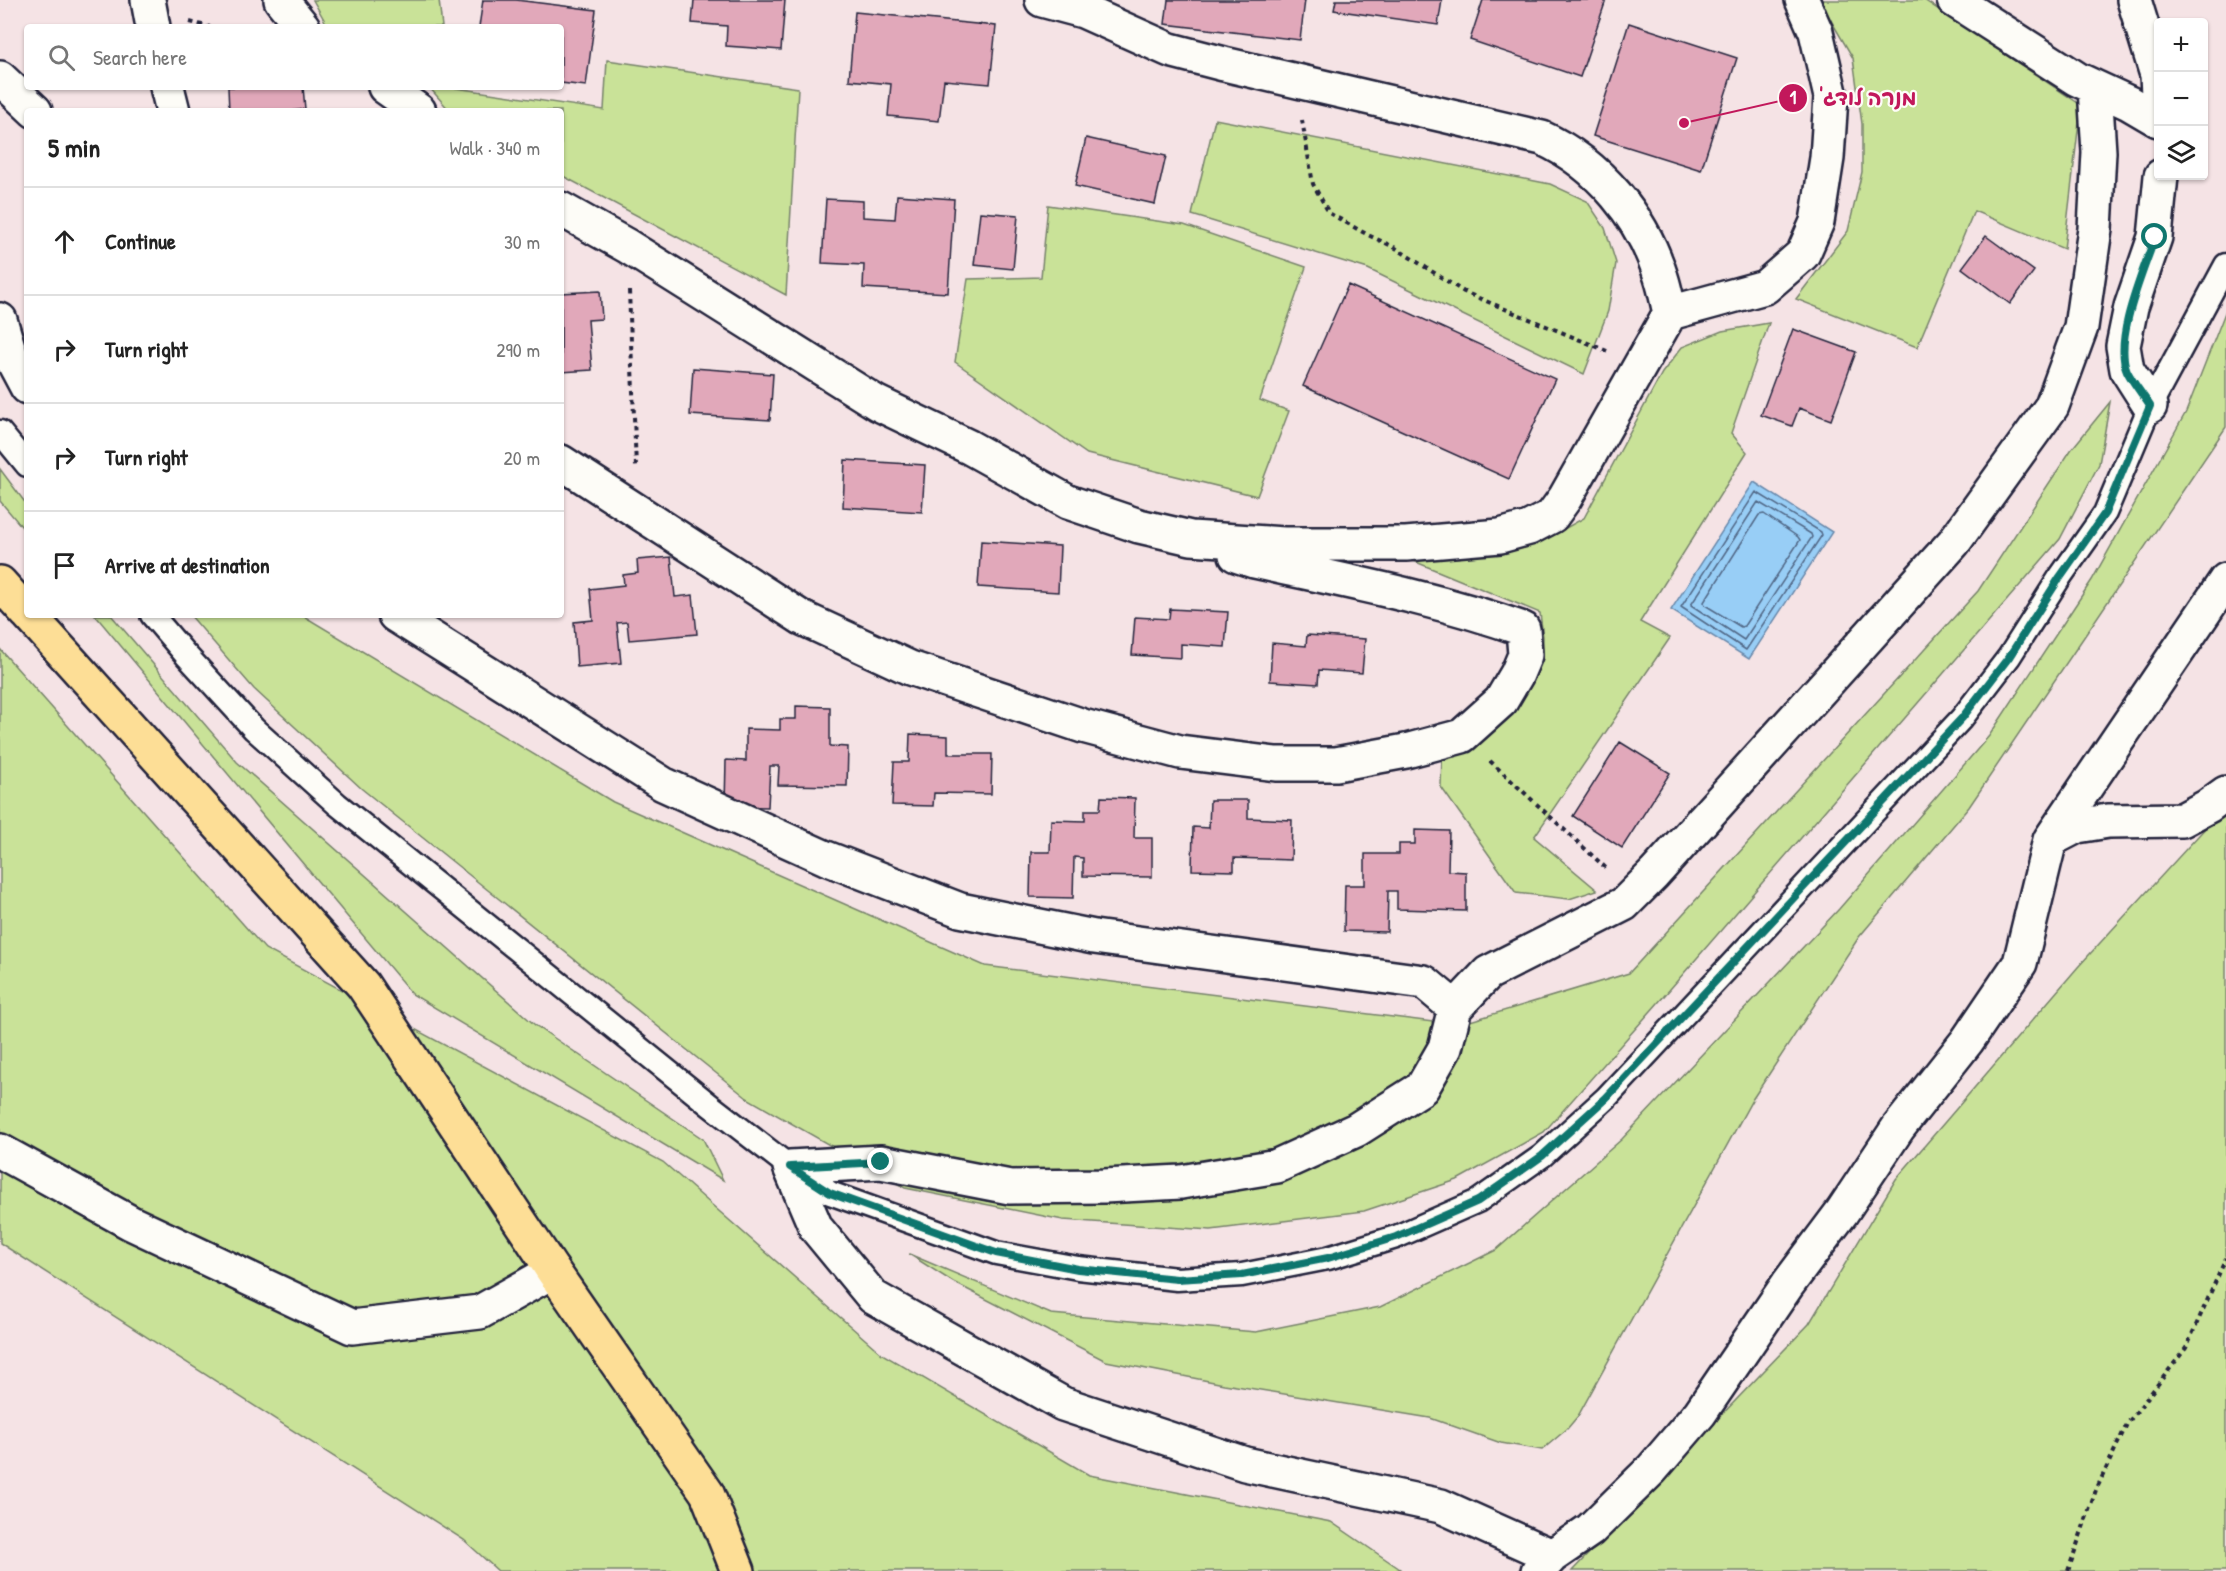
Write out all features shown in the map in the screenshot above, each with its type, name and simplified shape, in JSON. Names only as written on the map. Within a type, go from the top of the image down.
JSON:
[{"type":"main road","points":[[0,583],[24,610]]},
{"type":"main road","points":[[32,618],[363,985],[553,1271],[707,1493],[738,1571]]},
{"type":"street","points":[[148,0],[152,24]]},
{"type":"street","points":[[281,0],[301,24]]},
{"type":"street","points":[[1042,0],[1083,11],[1170,50],[1542,138],[1564,148],[1593,171],[1623,202],[1645,239],[1661,276],[1670,313],[1642,366],[1565,498],[1552,516],[1529,528],[1500,536],[1406,544],[1284,544],[1191,538]]},
{"type":"street","points":[[1670,313],[1765,287],[1803,254],[1817,222],[1827,158],[1831,97],[1816,32],[1802,0]]},
{"type":"street","points":[[1953,0],[2077,79],[2129,103],[2154,118]]},
{"type":"street","points":[[2134,0],[2156,72]]},
{"type":"street","points":[[0,78],[32,108]]},
{"type":"street","points":[[2095,88],[2099,152],[2095,229],[2081,327],[2052,406],[1954,542],[1634,894],[1624,904],[1488,973],[1455,1008],[1445,1048],[1422,1088],[1356,1130],[1277,1166],[1181,1182],[1010,1187],[881,1162],[790,1167],[816,1228],[873,1297],[1063,1404],[1245,1464],[1441,1506],[1545,1563],[1590,1530],[1652,1469],[1700,1413],[1788,1284],[1842,1212],[1898,1128],[1967,1041],[2020,963],[2050,840],[2226,580]]},
{"type":"street","points":[[168,90],[172,108]]},
{"type":"street","points":[[390,90],[415,108]]},
{"type":"street","points":[[2150,406],[2127,370],[2123,346],[2131,307],[2155,237],[2161,180]]},
{"type":"street","points":[[564,212],[627,246],[877,403],[969,447],[1068,502],[1139,526],[1191,538],[1254,561],[1432,601],[1523,629],[1525,655],[1501,701],[1462,736],[1406,751],[1336,764],[1276,764],[1180,752],[1105,732],[910,668],[801,618],[564,464]]},
{"type":"street","points":[[0,320],[11,357],[24,381]]},
{"type":"street","points":[[400,618],[663,784],[826,858],[960,910],[1094,937],[1424,982],[1455,1008]]},
{"type":"street","points":[[2050,840],[2077,826],[2108,821],[2182,820],[2226,793]]},
{"type":"street","points":[[0,1151],[131,1223],[352,1327],[480,1312],[553,1271]]},
{"type":"lane","points":[[155,618],[254,729],[337,804],[711,1106],[790,1167],[830,1193],[996,1253],[1078,1269],[1177,1279],[1242,1275],[1328,1258],[1396,1237],[1478,1201],[1542,1156],[1606,1098],[1962,718],[2009,657],[2060,577],[2105,513],[2150,406],[2226,265]]},
{"type":"lane","points":[[0,432],[24,461]]},
{"type":"path","points":[[1295,81],[1312,184],[1329,213],[1394,247],[1464,292],[1642,366]]},
{"type":"path","points":[[627,246],[638,512]]},
{"type":"path","points":[[1462,736],[1634,894]]},
{"type":"path","points":[[2068,1571],[2096,1490],[2127,1424],[2186,1348],[2226,1258]]},
{"type":"green space","points":[[313,0],[439,0],[442,24],[328,24]]},
{"type":"green space","points":[[1819,0],[1924,0],[2081,105],[2064,249],[1974,211],[1917,347],[1796,299],[1848,231],[1862,172],[1862,124],[1853,58]]},
{"type":"green space","points":[[607,60],[798,88],[786,295],[564,177],[564,108],[447,108],[432,90],[469,90],[604,110]]},
{"type":"green space","points":[[1215,119],[1550,184],[1587,201],[1605,228],[1616,263],[1608,311],[1584,374],[1368,269],[1192,215]]},
{"type":"green space","points":[[1048,205],[1184,225],[1306,267],[1260,400],[1289,411],[1257,496],[1087,454],[955,362],[968,279],[1041,277]]},
{"type":"green space","points":[[2226,310],[2226,427],[1969,807],[1859,937],[1752,1100],[1578,1416],[1567,1429],[1542,1450],[1501,1443],[1430,1418],[1224,1384],[1106,1361],[953,1282],[909,1254],[1051,1314],[1256,1332],[1380,1307],[1496,1250],[1622,1139],[1839,909],[1989,736],[2092,580],[2186,412]]},
{"type":"green space","points":[[1769,323],[1731,433],[1747,452],[1640,622],[1670,638],[1534,837],[1597,890],[1569,899],[1516,893],[1441,787],[1442,754],[1521,694],[1543,658],[1540,613],[1394,553],[1491,553],[1537,544],[1584,518],[1662,373],[1682,347],[1722,331]]},
{"type":"green space","points":[[2110,402],[2099,464],[2060,539],[1544,1132],[1457,1180],[1364,1211],[1211,1230],[1063,1220],[905,1188],[747,1098],[362,789],[254,689],[193,618],[307,618],[613,802],[985,966],[1457,1025],[1629,973],[1978,591],[2071,450]]},
{"type":"green space","points":[[0,469],[24,501],[24,529],[0,501]]},
{"type":"green space","points":[[98,618],[114,618],[237,762],[535,1025],[703,1139],[723,1180],[412,994]]},
{"type":"green space","points":[[0,649],[265,949],[663,1162],[882,1354],[1089,1475],[1331,1522],[1400,1569],[1395,1571],[498,1571],[464,1540],[0,1243]]},
{"type":"green space","points":[[2226,815],[2226,1571],[1572,1571],[1809,1324],[1896,1179],[2078,967],[2209,824]]},
{"type":"water","points":[[1754,482],[1832,532],[1749,659],[1671,610]]},
{"type":"building","points":[[483,0],[516,0],[596,10],[586,86],[564,83],[564,24],[479,24]]},
{"type":"building","points":[[694,0],[785,0],[781,50],[726,46],[727,26],[692,23]]},
{"type":"building","points":[[1168,0],[1305,0],[1300,40],[1165,24]]},
{"type":"building","points":[[1336,0],[1442,0],[1438,25],[1334,10]]},
{"type":"building","points":[[1483,0],[1606,0],[1580,77],[1470,40]]},
{"type":"building","points":[[855,12],[996,26],[990,84],[944,80],[939,121],[888,116],[891,84],[849,80]]},
{"type":"building","points":[[1629,23],[1737,58],[1701,170],[1593,136]]},
{"type":"building","points":[[228,90],[303,90],[305,108],[229,108]]},
{"type":"building","points":[[1086,138],[1166,156],[1155,204],[1075,186]]},
{"type":"building","points":[[897,195],[954,199],[948,293],[863,288],[864,265],[822,263],[826,199],[863,201],[863,217],[895,219]]},
{"type":"building","points":[[980,212],[1018,215],[1013,269],[974,265]]},
{"type":"building","points":[[1986,236],[2034,271],[2010,304],[1962,268]]},
{"type":"building","points":[[1348,285],[1555,379],[1509,479],[1303,386]]},
{"type":"building","points":[[600,291],[602,319],[588,320],[592,370],[564,372],[564,293]]},
{"type":"building","points":[[1793,329],[1856,352],[1831,420],[1799,408],[1792,426],[1761,415]]},
{"type":"building","points":[[693,368],[773,374],[770,420],[690,415]]},
{"type":"building","points":[[845,460],[925,465],[922,512],[843,507]]},
{"type":"building","points":[[981,541],[1060,546],[1058,592],[978,587]]},
{"type":"building","points":[[671,557],[675,597],[693,595],[697,634],[629,640],[627,622],[617,623],[621,663],[577,667],[574,622],[593,620],[590,589],[624,585],[623,575],[638,573],[637,560]]},
{"type":"building","points":[[1170,609],[1228,612],[1225,647],[1181,644],[1181,658],[1132,655],[1135,617],[1169,619]]},
{"type":"building","points":[[1307,635],[1365,639],[1362,673],[1319,670],[1318,684],[1270,681],[1272,643],[1306,646]]},
{"type":"building","points":[[796,706],[830,707],[830,746],[848,747],[847,786],[778,785],[779,766],[770,766],[768,807],[725,806],[726,760],[746,761],[746,729],[780,730],[780,719],[796,719]]},
{"type":"building","points":[[910,734],[948,736],[948,754],[992,754],[991,794],[934,793],[933,806],[892,805],[894,762],[909,762]]},
{"type":"building","points":[[1620,742],[1670,773],[1622,848],[1573,816]]},
{"type":"building","points":[[1101,797],[1135,798],[1134,838],[1152,838],[1152,877],[1083,876],[1083,858],[1074,857],[1073,898],[1030,897],[1031,852],[1050,852],[1051,820],[1085,821],[1085,810],[1100,810]]},
{"type":"building","points":[[1210,800],[1248,800],[1248,818],[1292,820],[1291,860],[1234,858],[1234,871],[1192,870],[1193,827],[1209,828]]},
{"type":"building","points":[[1415,830],[1449,831],[1448,871],[1466,872],[1466,911],[1397,909],[1397,891],[1388,891],[1387,932],[1344,931],[1345,885],[1365,885],[1365,854],[1399,854],[1399,844],[1415,844]]},
{"type":"place","name":"'מנרה לודג","points":[[1684,123]]},
{"type":"route","points":[[881,1162],[790,1167],[830,1193],[996,1253],[1078,1269],[1177,1279],[1242,1275],[1328,1258],[1396,1237],[1478,1201],[1542,1156],[1606,1098],[1962,718],[2009,657],[2060,577],[2105,513],[2150,406],[2127,370],[2123,346],[2131,307],[2155,237]]}]
